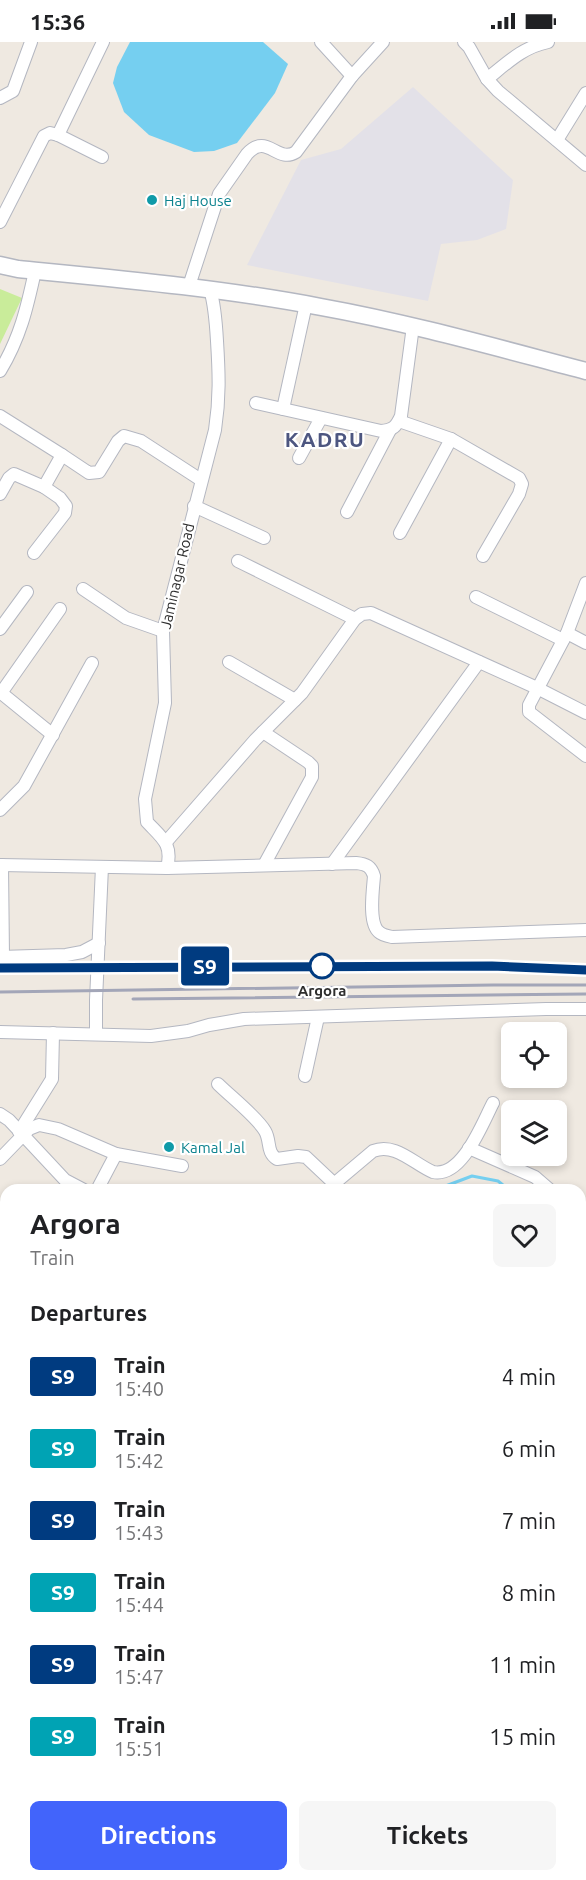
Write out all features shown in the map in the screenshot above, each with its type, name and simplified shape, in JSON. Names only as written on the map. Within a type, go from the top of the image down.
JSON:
[{"type":"street","points":[[0,98],[13,91],[31,42]]},
{"type":"street","points":[[58,135],[103,42]]},
{"type":"street","points":[[321,42],[352,76]]},
{"type":"street","points":[[189,286],[219,194],[247,154],[258,145],[284,155],[290,156],[296,152],[352,76],[383,42]]},
{"type":"street","points":[[464,42],[470,47],[487,79],[498,91],[586,165]]},
{"type":"street","points":[[487,79],[520,52],[531,46],[548,42]]},
{"type":"street","points":[[557,140],[586,93]]},
{"type":"street","points":[[0,222],[44,136],[50,133],[58,135],[102,157]]},
{"type":"street","points":[[0,265],[35,271],[189,286],[306,304],[413,326],[586,371]]},
{"type":"street","points":[[0,371],[17,339],[25,317],[35,271]]},
{"type":"street","name":"Jaminagar Road","points":[[166,842],[147,822],[145,799],[165,703],[163,631],[214,430],[220,386],[215,316],[210,289]]},
{"type":"street","points":[[283,409],[306,304]]},
{"type":"street","points":[[256,403],[381,431],[390,430],[399,421],[413,326]]},
{"type":"street","points":[[0,416],[89,473],[99,472],[118,441],[124,436],[141,441],[201,480]]},
{"type":"street","points":[[299,458],[321,418]]},
{"type":"street","points":[[399,421],[451,439],[519,478],[522,484],[519,494],[483,556]]},
{"type":"street","points":[[347,512],[390,430]]},
{"type":"street","points":[[400,533],[451,439]]},
{"type":"street","points":[[44,487],[62,455]]},
{"type":"street","points":[[0,494],[9,477],[14,474],[44,487],[60,498],[66,506],[65,513],[34,553]]},
{"type":"street","points":[[194,506],[264,538]]},
{"type":"street","points":[[238,561],[356,619]]},
{"type":"street","points":[[586,586],[565,636],[529,705],[529,712],[586,756]]},
{"type":"street","points":[[83,589],[126,618],[163,631]]},
{"type":"street","points":[[0,629],[27,592]]},
{"type":"street","points":[[476,597],[586,643]]},
{"type":"street","points":[[53,735],[0,692],[60,609]]},
{"type":"street","points":[[167,868],[170,858],[166,842],[263,732],[295,700],[356,619],[363,614],[371,613],[537,688],[586,713]]},
{"type":"street","points":[[229,662],[295,700]]},
{"type":"street","points":[[332,864],[479,662]]},
{"type":"street","points":[[0,810],[24,786],[92,663]]},
{"type":"street","points":[[263,732],[308,762],[313,771],[312,777],[264,866]]},
{"type":"street","points":[[99,943],[82,952],[66,955],[2,957],[1,865],[167,868],[366,864],[372,869],[374,876],[372,922],[376,930],[392,937],[586,930]]},
{"type":"street","points":[[96,1034],[99,943],[105,867]]},
{"type":"street","points":[[0,1032],[151,1036],[244,1019],[534,1009],[583,1011]]},
{"type":"street","points":[[305,1076],[318,1017]]},
{"type":"street","points":[[0,1159],[21,1133],[52,1079],[53,1033]]},
{"type":"street","points":[[218,1084],[264,1130],[272,1156],[277,1160],[298,1156],[306,1157],[336,1184]]},
{"type":"street","points":[[340,1184],[373,1150],[381,1148],[396,1151],[427,1170],[438,1173],[449,1170],[457,1164],[469,1148],[493,1103]]},
{"type":"street","points":[[0,1114],[9,1120],[65,1180],[73,1184]]},
{"type":"street","points":[[21,1133],[34,1126],[46,1126],[116,1154],[182,1166]]},
{"type":"street","points":[[469,1148],[535,1177],[543,1184]]},
{"type":"street","points":[[100,1184],[116,1154]]},
{"type":"shaded area","points":[[413,87],[513,180],[506,229],[477,240],[441,244],[428,301],[247,265],[301,160],[341,149]]},
{"type":"green space","points":[[0,289],[22,298],[0,344]]},
{"type":"water","points":[[130,42],[263,42],[288,64],[275,93],[237,143],[214,151],[194,152],[149,135],[124,112],[113,83],[117,67]]},
{"type":"waterway","points":[[451,1184],[472,1176],[498,1181],[502,1184]]},
{"type":"railway","points":[[0,968],[492,966],[586,970]]},
{"type":"railway","points":[[0,992],[586,985]]},
{"type":"railway","points":[[133,999],[586,994]]},
{"type":"train","name":"S9","points":[[0,968],[492,966],[586,970]]},
{"type":"place","name":"Haj House","points":[[152,200]]},
{"type":"place","name":"Argora","points":[[322,966]]},
{"type":"place","name":"Kamal Jal","points":[[169,1147]]},
{"type":"district","name":"KADRU","points":[[325,439]]}]
